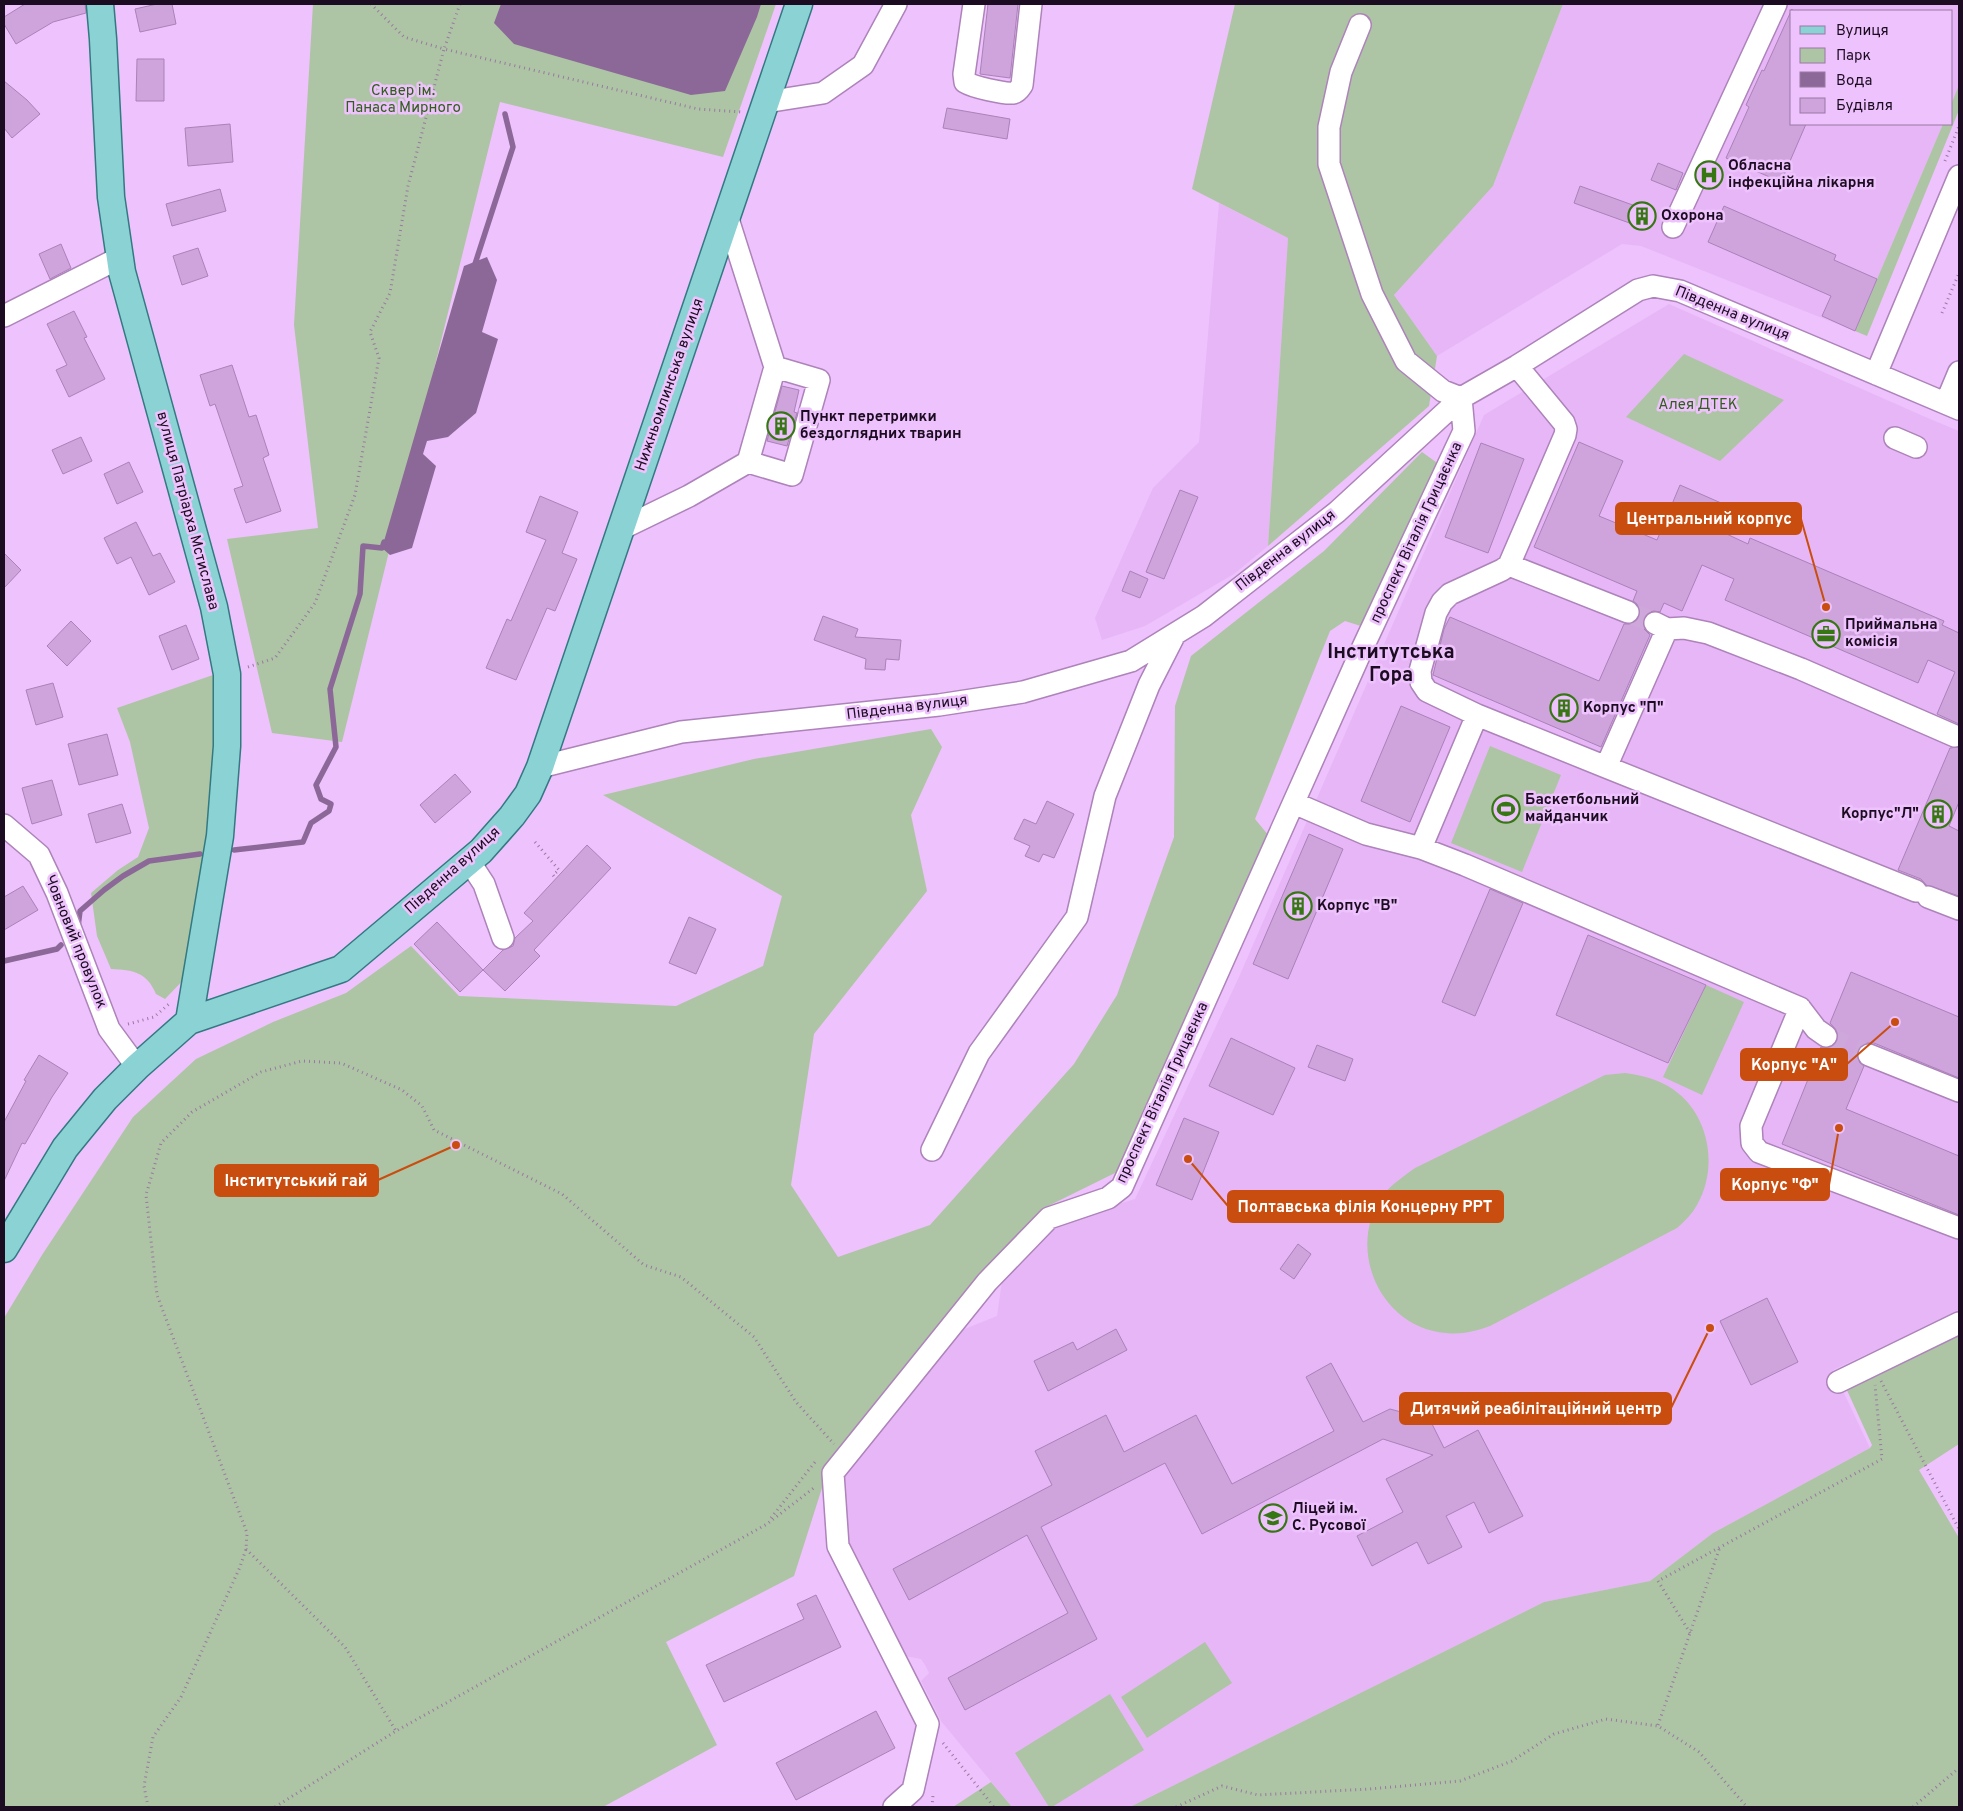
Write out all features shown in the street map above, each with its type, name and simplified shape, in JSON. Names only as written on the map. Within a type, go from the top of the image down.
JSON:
[{"type":"main road","name":"вулиця Патріарха Мстислава","points":[[100,4],[111,197],[122,272],[214,607],[227,674],[227,746],[220,836],[189,1021]]},
{"type":"main road","name":"Нижньомлинська вулиця","points":[[540,767],[799,4]]},
{"type":"main road","name":"Південна вулиця","points":[[4,1249],[65,1148],[104,1099],[137,1067],[189,1021],[341,969],[481,851],[512,816],[528,794],[540,767]]},
{"type":"street","points":[[764,108],[823,93],[863,65],[896,4]]},
{"type":"street","points":[[974,4],[964,74],[965,82],[971,86],[1012,93],[1019,90],[1022,84],[1032,4]]},
{"type":"street","points":[[1673,227],[1776,4]]},
{"type":"street","points":[[1360,25],[1341,72],[1329,127],[1329,164],[1372,294],[1406,361],[1443,391],[1461,398]]},
{"type":"street","points":[[1876,374],[1959,176]]},
{"type":"street","points":[[621,529],[689,496],[748,462],[775,367],[727,216]]},
{"type":"street","points":[[4,316],[121,257]]},
{"type":"street","name":"Південна вулиця","points":[[540,767],[681,732],[940,705],[1023,692],[1131,661],[1204,616],[1337,512],[1461,398],[1517,366],[1638,290],[1653,286],[1680,291],[1953,406]]},
{"type":"street","points":[[1517,366],[1564,423],[1566,429],[1509,565],[1450,594],[1442,602],[1436,613],[1420,671],[1421,682],[1427,691],[1477,715],[1959,909]]},
{"type":"street","points":[[748,462],[792,475],[819,380],[775,367]]},
{"type":"street","points":[[1953,406],[1959,372]]},
{"type":"street","name":"проспект Віталія Грицаєнка","points":[[826,1465],[850,1452],[987,1282],[1049,1218],[1108,1198],[1122,1187],[1368,638],[1464,431],[1461,398]]},
{"type":"street","points":[[1895,438],[1916,446]]},
{"type":"street","points":[[1509,565],[1628,612]]},
{"type":"street","points":[[1606,767],[1661,626],[1708,633],[1801,669],[1955,736]]},
{"type":"street","points":[[932,1150],[979,1053],[1077,917],[1105,796],[1149,685],[1176,634]]},
{"type":"street","points":[[1420,848],[1477,715]]},
{"type":"street","points":[[1294,803],[1366,834],[1420,848],[1800,1008],[1812,1024],[1826,1036]]},
{"type":"street","name":"Човновий провулок","points":[[4,825],[39,855],[58,893],[108,1029],[137,1067]]},
{"type":"street","points":[[469,861],[484,884],[503,938]]},
{"type":"street","points":[[1800,1008],[1750,1126],[1752,1143],[1759,1152],[1959,1228]]},
{"type":"street","points":[[1869,1055],[1959,1091]]},
{"type":"street","points":[[1838,1382],[1959,1323]]},
{"type":"street","points":[[826,1465],[838,1546],[928,1724],[913,1790],[894,1807]]},
{"type":"path","points":[[371,4],[404,37],[444,48],[698,109],[764,108]]},
{"type":"path","points":[[227,674],[275,658],[315,603],[355,495],[379,358],[370,332],[390,293],[408,186],[444,48],[460,4]]},
{"type":"path","points":[[1942,314],[1959,273]]},
{"type":"path","points":[[535,842],[559,870],[552,875],[556,879]]},
{"type":"path","points":[[108,1029],[154,1017],[196,979]]},
{"type":"path","points":[[148,1807],[144,1786],[153,1736],[181,1697],[240,1567],[246,1549],[247,1533],[235,1496],[157,1294],[146,1195],[161,1143],[192,1112],[261,1072],[302,1061],[341,1064],[402,1090],[422,1106],[434,1130],[562,1194],[644,1265],[681,1277],[754,1337],[796,1402],[831,1442],[850,1452]]},
{"type":"path","points":[[1872,1365],[1959,1529]]},
{"type":"path","points":[[1690,1633],[1658,1581],[1882,1459],[1872,1365]]},
{"type":"path","points":[[275,1807],[396,1731],[767,1524],[826,1465]]},
{"type":"path","points":[[767,1524],[826,1465]]},
{"type":"path","points":[[1658,1726],[1720,1547]]},
{"type":"path","points":[[246,1549],[345,1647],[396,1731]]},
{"type":"path","points":[[1176,1807],[1222,1786],[1258,1795],[1369,1789],[1460,1781],[1512,1761],[1554,1734],[1606,1719],[1658,1726],[1699,1752],[1747,1807]]},
{"type":"path","points":[[928,1724],[994,1807]]},
{"type":"path","points":[[1914,1807],[1959,1768]]},
{"type":"shaded area","name":"Обласна інфекційна лікарня","points":[[1563,4],[1959,4],[1959,85],[1953,100],[1953,10],[1790,10],[1790,125],[1943,125],[1855,331],[1641,246],[1622,244],[1437,356],[1394,295],[1493,186]]},
{"type":"shaded area","points":[[1219,203],[1288,238],[1268,546],[1234,574],[1145,626],[1102,640],[1095,618],[1153,488],[1199,442]]},
{"type":"shaded area","points":[[1669,304],[1959,431],[1959,1311],[1833,1370],[1870,1448],[1713,1533],[1650,1581],[1544,1602],[1130,1807],[1012,1807],[941,1721],[921,1681],[929,1673],[925,1665],[921,1659],[905,1656],[843,1538],[844,1473],[962,1330],[997,1316],[1003,1274],[1060,1222],[1135,1199],[1239,977],[1484,415]]},
{"type":"green space","name":"Сквер ім. Панаса Мирного","points":[[313,4],[776,4],[723,157],[500,102],[342,742],[272,733],[227,539],[318,528],[294,325]]},
{"type":"green space","points":[[1235,4],[1563,4],[1493,186],[1394,295],[1437,356],[1429,406],[1268,546],[1288,238],[1192,189]]},
{"type":"green space","points":[[1959,85],[1959,110],[1953,125],[1953,100]]},
{"type":"green space","points":[[1943,125],[1953,125],[1867,336],[1855,331]]},
{"type":"green space","name":"Алея ДТЕК","points":[[1684,354],[1784,400],[1720,461],[1626,417]]},
{"type":"green space","points":[[1422,452],[1440,465],[1364,627],[1345,621],[1330,631],[1255,819],[1269,836],[1117,1172],[1042,1209],[829,1466],[794,1576],[666,1642],[717,1745],[603,1807],[4,1807],[4,1318],[42,1255],[133,1117],[196,1059],[273,1022],[346,993],[411,946],[459,996],[676,1006],[763,966],[782,896],[603,795],[754,759],[931,729],[942,747],[911,815],[927,891],[814,1034],[791,1185],[838,1257],[930,1225],[1074,1064],[1117,995],[1174,837],[1175,706],[1191,656],[1324,551]]},
{"type":"green space","points":[[213,675],[216,745],[210,829],[190,973],[165,999],[156,994],[144,977],[126,970],[111,969],[97,936],[91,893],[118,870],[138,857],[149,828],[130,742],[117,708]]},
{"type":"green space","name":"Баскетбольний майданчик","points":[[1490,746],[1561,775],[1522,872],[1451,843]]},
{"type":"green space","points":[[1706,985],[1744,1002],[1702,1095],[1663,1077]]},
{"type":"green space","points":[[1625,1073],[1639,1075],[1662,1083],[1690,1105],[1699,1120],[1705,1136],[1708,1153],[1708,1171],[1704,1189],[1697,1205],[1688,1217],[1677,1228],[1490,1326],[1468,1332],[1446,1333],[1423,1328],[1403,1317],[1387,1301],[1376,1282],[1369,1261],[1368,1238],[1372,1216],[1383,1195],[1398,1180],[1415,1168],[1605,1075]]},
{"type":"green space","points":[[1959,1334],[1959,1444],[1919,1470],[1959,1538],[1959,1807],[1130,1807],[1544,1602],[1650,1581],[1713,1533],[1870,1448],[1872,1445],[1846,1388]]},
{"type":"green space","points":[[1205,1642],[1232,1683],[1147,1738],[1121,1697]]},
{"type":"green space","points":[[1110,1694],[1144,1750],[1052,1807],[1049,1807],[1015,1753]]},
{"type":"green space","points":[[991,1782],[1012,1807],[953,1807]]},
{"type":"water","points":[[501,4],[761,4],[725,91],[691,95],[514,44],[494,23]]},
{"type":"water","points":[[487,257],[497,280],[482,332],[498,339],[476,413],[448,437],[427,441],[423,454],[436,466],[412,548],[390,555],[382,548],[464,266]]},
{"type":"building","points":[[25,4],[85,4],[86,13],[53,22],[16,44],[4,24],[4,17]]},
{"type":"building","points":[[157,4],[172,4],[176,24],[140,32],[135,9]]},
{"type":"building","points":[[988,4],[1018,4],[1010,78],[980,74]]},
{"type":"building","points":[[1790,13],[1790,125],[1806,125],[1781,182],[1726,158],[1749,107],[1746,105],[1762,70],[1764,71]]},
{"type":"building","points":[[137,59],[164,59],[164,101],[136,101]]},
{"type":"building","points":[[4,81],[27,100],[40,114],[12,138],[4,128]]},
{"type":"building","points":[[947,108],[1010,119],[1007,139],[943,128]]},
{"type":"building","points":[[230,124],[233,162],[188,166],[185,128]]},
{"type":"building","points":[[1658,163],[1683,173],[1676,190],[1651,180]]},
{"type":"building","points":[[1580,186],[1641,208],[1635,225],[1574,203]]},
{"type":"building","points":[[220,189],[226,211],[172,226],[166,204]]},
{"type":"building","points":[[1724,206],[1836,255],[1834,260],[1877,279],[1855,331],[1822,316],[1831,296],[1708,242]]},
{"type":"building","points":[[61,244],[71,268],[50,279],[39,254]]},
{"type":"building","points":[[198,248],[208,276],[182,285],[173,256]]},
{"type":"building","points":[[74,311],[87,337],[84,338],[105,379],[69,397],[56,370],[67,365],[47,324]]},
{"type":"building","points":[[232,365],[249,417],[256,415],[269,455],[263,458],[281,511],[246,523],[234,489],[243,486],[215,404],[210,406],[200,375]]},
{"type":"building","name":"Пункт перетримки бездоглядних тварин","points":[[782,386],[799,390],[794,412],[797,413],[787,446],[767,441]]},
{"type":"building","points":[[81,437],[92,461],[63,474],[52,450]]},
{"type":"building","points":[[1579,442],[1623,461],[1599,516],[1657,540],[1680,485],[1728,506],[1718,530],[1748,544],[1750,538],[1944,621],[1942,625],[1959,633],[1959,724],[1937,714],[1955,672],[1928,660],[1918,683],[1725,600],[1734,579],[1702,565],[1682,611],[1664,603],[1660,612],[1649,612],[1644,617],[1644,629],[1650,635],[1601,747],[1433,675],[1444,629],[1450,617],[1599,681],[1624,624],[1630,624],[1639,617],[1640,610],[1633,601],[1637,591],[1534,547]]},
{"type":"building","points":[[1481,443],[1524,459],[1488,553],[1445,537]]},
{"type":"building","points":[[129,462],[143,492],[117,504],[104,474]]},
{"type":"building","points":[[1180,490],[1198,497],[1164,579],[1146,572]]},
{"type":"building","points":[[540,496],[578,512],[562,553],[577,559],[555,611],[547,608],[516,680],[486,668],[507,619],[511,621],[546,540],[526,532]]},
{"type":"building","points":[[136,522],[153,556],[160,553],[175,582],[149,595],[131,557],[117,564],[104,538]]},
{"type":"building","points":[[4,553],[21,570],[4,588]]},
{"type":"building","points":[[1130,571],[1148,579],[1140,598],[1122,591]]},
{"type":"building","points":[[823,616],[858,629],[855,637],[901,640],[899,660],[886,659],[885,670],[865,669],[866,659],[814,640]]},
{"type":"building","points":[[71,621],[91,641],[67,666],[47,646]]},
{"type":"building","points":[[186,625],[199,659],[172,670],[159,636]]},
{"type":"building","points":[[53,683],[63,717],[36,725],[26,690]]},
{"type":"building","points":[[1401,706],[1450,727],[1410,822],[1361,801]]},
{"type":"building","points":[[107,734],[118,775],[79,785],[68,744]]},
{"type":"building","name":"Корпус\"Л\"","points":[[1959,747],[1959,802],[1949,826],[1959,831],[1959,896],[1926,885],[1921,879],[1898,870],[1950,748]]},
{"type":"building","points":[[455,774],[471,792],[435,823],[420,805]]},
{"type":"building","points":[[52,780],[62,815],[32,824],[22,788]]},
{"type":"building","points":[[1047,801],[1074,814],[1054,858],[1043,854],[1039,862],[1025,856],[1030,846],[1014,839],[1024,819],[1036,824]]},
{"type":"building","points":[[122,804],[131,833],[96,843],[88,814]]},
{"type":"building","name":"Корпус \"В\"","points":[[1309,834],[1343,849],[1288,979],[1253,964]]},
{"type":"building","points":[[587,845],[611,868],[534,950],[540,956],[505,991],[483,970],[503,950],[513,946],[515,938],[533,921],[524,913]]},
{"type":"building","points":[[23,886],[38,910],[4,930],[4,897]]},
{"type":"building","points":[[1490,889],[1523,903],[1475,1016],[1442,1002]]},
{"type":"building","points":[[689,917],[716,929],[696,974],[669,963]]},
{"type":"building","points":[[437,922],[483,970],[460,992],[414,944]]},
{"type":"building","points":[[1588,935],[1706,985],[1668,1063],[1556,1015]]},
{"type":"building","points":[[1851,972],[1959,1017],[1959,1078],[1874,1043],[1867,1043],[1857,1051],[1859,1062],[1864,1066],[1846,1109],[1959,1156],[1959,1215],[1782,1144],[1821,1047],[1831,1047],[1836,1043],[1838,1038],[1837,1031],[1830,1023]]},
{"type":"building","points":[[1231,1038],[1295,1068],[1273,1115],[1209,1086]]},
{"type":"building","points":[[1317,1045],[1353,1059],[1345,1081],[1308,1067]]},
{"type":"building","points":[[39,1055],[68,1073],[25,1144],[22,1143],[4,1181],[4,1122],[26,1081],[24,1080]]},
{"type":"building","points":[[1184,1118],[1219,1132],[1192,1200],[1156,1185]]},
{"type":"building","points":[[1298,1244],[1311,1254],[1294,1279],[1280,1269]]},
{"type":"building","points":[[1767,1298],[1798,1362],[1751,1385],[1720,1321]]},
{"type":"building","points":[[1116,1329],[1127,1350],[1048,1391],[1034,1361],[1073,1342],[1077,1350]]},
{"type":"building","points":[[1331,1363],[1363,1422],[1390,1409],[1430,1420],[1444,1448],[1478,1430],[1523,1516],[1489,1533],[1474,1502],[1446,1516],[1462,1547],[1428,1564],[1417,1542],[1372,1566],[1357,1536],[1403,1512],[1386,1479],[1433,1455],[1383,1439],[1202,1534],[1165,1463],[1041,1527],[1097,1639],[965,1710],[948,1678],[1068,1613],[1027,1535],[909,1600],[893,1569],[1052,1485],[1035,1451],[1106,1415],[1124,1452],[1196,1415],[1232,1484],[1334,1431],[1306,1377]]},
{"type":"building","points":[[816,1595],[841,1647],[724,1702],[706,1665],[804,1619],[797,1604]]},
{"type":"building","points":[[876,1711],[895,1748],[796,1800],[776,1763]]},
{"type":"waterway","points":[[474,267],[513,147],[505,114]]},
{"type":"waterway","points":[[234,850],[303,842],[311,823],[329,811],[331,804],[321,799],[316,785],[336,747],[330,689],[360,594],[363,546],[382,548],[384,542]]},
{"type":"waterway","points":[[78,927],[80,911],[123,876],[149,861],[200,854]]},
{"type":"waterway","points":[[4,961],[57,949],[61,945]]},
{"type":"tunnel","points":[[1628,612],[1655,623]]},
{"type":"tunnel","points":[[1826,1036],[1869,1055]]},
{"type":"place","name":"Обласна інфекційна лікарня","points":[[1709,175]]},
{"type":"place","name":"Охорона","points":[[1642,216]]},
{"type":"place","name":"Пункт перетримки бездоглядних тварин","points":[[781,426]]},
{"type":"place","name":"Центральний корпус","points":[[1826,607]]},
{"type":"place","name":"Приймальна комісія","points":[[1826,634]]},
{"type":"place","name":"Корпус \"П\"","points":[[1564,708]]},
{"type":"place","name":"Баскетбольний майданчик","points":[[1506,809]]},
{"type":"place","name":"Корпус\"Л\"","points":[[1938,814]]},
{"type":"place","name":"Корпус \"В\"","points":[[1298,906]]},
{"type":"place","name":"Корпус \"А\"","points":[[1895,1022]]},
{"type":"place","name":"Корпус \"Ф\"","points":[[1839,1128]]},
{"type":"place","name":"Інститутський гай","points":[[456,1145]]},
{"type":"place","name":"Полтавська філія Концерну РРТ","points":[[1188,1159]]},
{"type":"place","name":"Дитячий реабілітаційний центр","points":[[1710,1328]]},
{"type":"place","name":"Ліцей ім. С. Русової","points":[[1273,1518]]},
{"type":"district","name":"Інститутська Гора","points":[[1391,664]]}]
